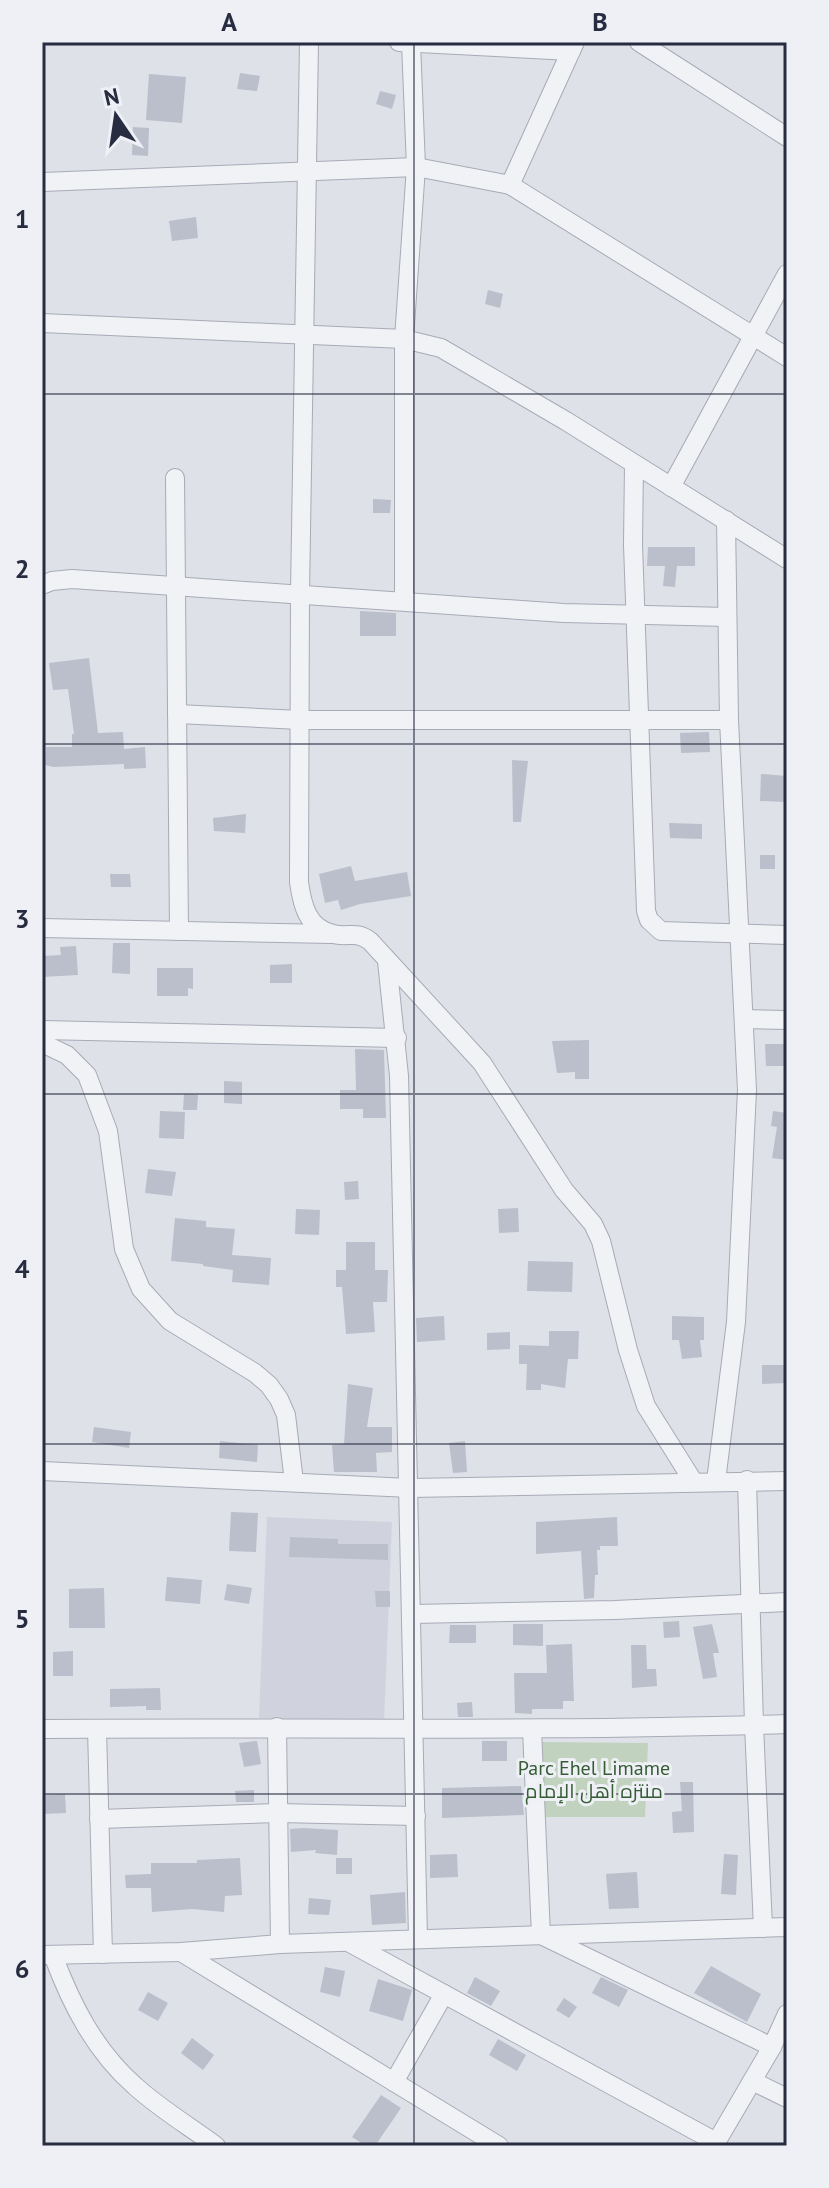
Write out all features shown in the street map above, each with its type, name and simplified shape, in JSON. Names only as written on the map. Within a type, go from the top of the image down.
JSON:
[{"type":"street","points":[[309,42],[300,593],[299,882],[303,906],[309,918],[318,927],[333,934]]},
{"type":"street","points":[[399,42],[573,47],[510,185]]},
{"type":"street","points":[[639,42],[787,137]]},
{"type":"street","points":[[404,601],[404,339],[416,167],[411,43]]},
{"type":"street","points":[[42,182],[416,167],[510,185],[787,357]]},
{"type":"street","points":[[671,487],[787,274]]},
{"type":"street","points":[[42,323],[404,339],[441,348],[566,421],[787,559]]},
{"type":"street","points":[[634,464],[635,615],[646,911],[649,920],[661,931],[787,935]]},
{"type":"street","points":[[175,478],[179,931]]},
{"type":"street","points":[[716,1481],[736,1322],[747,1090],[729,720],[726,520]]},
{"type":"street","points":[[42,585],[72,579],[564,613],[727,617]]},
{"type":"street","points":[[177,714],[300,720],[729,720]]},
{"type":"street","points":[[42,928],[360,934],[482,1063],[564,1190],[593,1224],[601,1241],[628,1350],[646,1406],[693,1481]]},
{"type":"street","points":[[387,961],[397,1038],[410,1488],[418,1939]]},
{"type":"street","points":[[744,1019],[787,1020]]},
{"type":"street","points":[[42,1030],[397,1038]]},
{"type":"street","points":[[42,1043],[67,1055],[87,1075],[108,1131],[124,1249],[141,1289],[170,1321],[255,1373],[269,1385],[286,1415],[294,1482]]},
{"type":"street","points":[[42,1471],[410,1488],[787,1481]]},
{"type":"street","points":[[747,1480],[763,1928]]},
{"type":"street","points":[[412,1614],[615,1610],[787,1602]]},
{"type":"street","points":[[42,1729],[532,1729],[787,1724]]},
{"type":"street","points":[[277,1727],[280,1944]]},
{"type":"street","points":[[97,1729],[103,1954]]},
{"type":"street","points":[[532,1729],[541,1935]]},
{"type":"street","points":[[99,1819],[278,1813],[416,1816]]},
{"type":"street","points":[[216,2146],[135,2086],[108,2058],[79,2014],[48,1955],[787,1927]]},
{"type":"street","points":[[541,1935],[772,2047]]},
{"type":"street","points":[[347,1942],[715,2144],[772,2047],[787,2014]]},
{"type":"street","points":[[181,1952],[499,2146]]},
{"type":"street","points":[[394,2082],[444,1994]]},
{"type":"street","points":[[752,2081],[787,2098]]},
{"type":"shaded area","points":[[267,1517],[392,1522],[384,1722],[259,1718]]},
{"type":"green space","name":"Parc Ehel Limame منتزه أهل الإمام","points":[[540,1742],[648,1743],[645,1817],[543,1817]]},
{"type":"building","points":[[240,73],[260,76],[257,91],[237,89]]},
{"type":"building","points":[[149,74],[186,77],[182,123],[146,120]]},
{"type":"building","points":[[380,91],[396,95],[392,109],[376,104]]},
{"type":"building","points":[[133,127],[149,128],[148,156],[132,155]]},
{"type":"building","points":[[196,217],[198,238],[172,241],[169,221]]},
{"type":"building","points":[[488,290],[503,294],[500,308],[485,304]]},
{"type":"building","points":[[373,499],[391,500],[390,513],[373,513]]},
{"type":"building","points":[[648,547],[695,547],[695,566],[677,566],[675,587],[663,586],[665,566],[647,566]]},
{"type":"building","points":[[360,611],[396,613],[396,636],[360,636]]},
{"type":"building","points":[[89,658],[98,733],[123,732],[124,749],[145,747],[146,768],[124,769],[124,764],[45,765],[46,747],[72,747],[74,734],[68,689],[53,690],[49,663]]},
{"type":"building","points":[[709,732],[710,752],[681,753],[680,733]]},
{"type":"building","points":[[512,760],[528,761],[521,822],[513,822]]},
{"type":"building","points":[[761,774],[787,776],[787,802],[760,801]]},
{"type":"building","points":[[246,814],[245,833],[214,831],[213,818]]},
{"type":"building","points":[[669,823],[702,824],[702,839],[670,838]]},
{"type":"building","points":[[760,855],[775,855],[775,869],[760,869]]},
{"type":"building","points":[[351,866],[355,881],[407,872],[411,896],[341,910],[338,900],[325,903],[319,874]]},
{"type":"building","points":[[110,874],[130,874],[131,887],[111,887]]},
{"type":"building","points":[[113,943],[130,943],[130,974],[112,973]]},
{"type":"building","points":[[76,946],[78,975],[42,977],[42,956],[61,955],[60,947]]},
{"type":"building","points":[[292,964],[292,983],[270,983],[270,965]]},
{"type":"building","points":[[157,968],[193,968],[193,989],[188,988],[188,996],[157,996]]},
{"type":"building","points":[[589,1040],[589,1079],[575,1079],[575,1072],[557,1073],[552,1041]]},
{"type":"building","points":[[765,1044],[787,1044],[787,1066],[766,1066]]},
{"type":"building","points":[[355,1049],[384,1050],[386,1118],[363,1118],[363,1109],[340,1109],[340,1090],[356,1090]]},
{"type":"building","points":[[224,1081],[242,1082],[242,1104],[224,1103]]},
{"type":"building","points":[[184,1094],[198,1095],[197,1110],[183,1110]]},
{"type":"building","points":[[160,1111],[185,1112],[184,1139],[159,1138]]},
{"type":"building","points":[[773,1111],[787,1113],[787,1160],[772,1158],[777,1127],[771,1126]]},
{"type":"building","points":[[148,1169],[176,1172],[172,1196],[145,1193]]},
{"type":"building","points":[[358,1181],[359,1199],[345,1200],[344,1182]]},
{"type":"building","points":[[518,1208],[519,1232],[499,1233],[498,1209]]},
{"type":"building","points":[[296,1209],[320,1210],[319,1235],[295,1234]]},
{"type":"building","points":[[175,1218],[206,1221],[206,1227],[235,1229],[232,1255],[271,1258],[269,1285],[232,1282],[233,1270],[171,1261]]},
{"type":"building","points":[[346,1242],[375,1242],[375,1270],[388,1270],[387,1302],[373,1302],[375,1332],[346,1334],[342,1287],[336,1287],[336,1270],[346,1270]]},
{"type":"building","points":[[528,1261],[573,1262],[572,1292],[527,1291]]},
{"type":"building","points":[[444,1316],[445,1340],[417,1342],[416,1318]]},
{"type":"building","points":[[672,1316],[704,1317],[704,1340],[700,1340],[702,1357],[682,1359],[679,1340],[672,1340]]},
{"type":"building","points":[[549,1331],[579,1331],[578,1359],[568,1359],[565,1388],[541,1384],[541,1390],[526,1390],[527,1364],[519,1364],[519,1345],[549,1346]]},
{"type":"building","points":[[510,1332],[510,1349],[487,1350],[487,1333]]},
{"type":"building","points":[[762,1365],[787,1365],[787,1383],[762,1384]]},
{"type":"building","points":[[348,1384],[373,1388],[367,1427],[392,1427],[392,1452],[376,1453],[377,1472],[334,1472],[332,1445],[344,1444]]},
{"type":"building","points":[[94,1427],[131,1432],[129,1448],[92,1442]]},
{"type":"building","points":[[220,1441],[258,1445],[257,1462],[219,1458]]},
{"type":"building","points":[[465,1441],[467,1472],[453,1473],[449,1443]]},
{"type":"building","points":[[231,1512],[258,1513],[256,1552],[229,1551]]},
{"type":"building","points":[[617,1517],[618,1546],[600,1546],[597,1550],[598,1575],[595,1575],[594,1598],[584,1599],[581,1551],[536,1554],[536,1522]]},
{"type":"building","points":[[290,1537],[338,1539],[338,1544],[388,1544],[388,1560],[289,1557]]},
{"type":"building","points":[[167,1577],[202,1580],[200,1604],[165,1601]]},
{"type":"building","points":[[227,1584],[252,1588],[249,1604],[224,1600]]},
{"type":"building","points":[[104,1588],[105,1628],[69,1628],[69,1589]]},
{"type":"building","points":[[375,1591],[390,1591],[390,1607],[376,1607]]},
{"type":"building","points":[[679,1621],[680,1637],[664,1638],[663,1622]]},
{"type":"building","points":[[513,1624],[543,1624],[543,1646],[513,1645]]},
{"type":"building","points":[[712,1624],[719,1653],[713,1653],[717,1677],[703,1679],[693,1627]]},
{"type":"building","points":[[450,1625],[476,1625],[476,1643],[449,1643]]},
{"type":"building","points":[[572,1644],[574,1701],[563,1701],[563,1709],[532,1709],[532,1714],[515,1713],[514,1673],[547,1673],[546,1645]]},
{"type":"building","points":[[631,1645],[646,1645],[647,1669],[656,1669],[657,1686],[632,1688]]},
{"type":"building","points":[[73,1651],[73,1676],[53,1676],[53,1652]]},
{"type":"building","points":[[160,1688],[161,1710],[146,1710],[146,1706],[110,1707],[110,1689]]},
{"type":"building","points":[[472,1702],[473,1717],[458,1717],[457,1703]]},
{"type":"building","points":[[257,1741],[261,1764],[244,1767],[239,1743]]},
{"type":"building","points":[[482,1741],[507,1741],[507,1761],[482,1761]]},
{"type":"building","points":[[680,1782],[693,1782],[694,1832],[673,1833],[672,1812],[682,1811]]},
{"type":"building","points":[[521,1786],[524,1815],[442,1818],[442,1788]]},
{"type":"building","points":[[254,1790],[254,1802],[236,1802],[235,1791]]},
{"type":"building","points":[[65,1794],[66,1813],[42,1814],[42,1795]]},
{"type":"building","points":[[290,1829],[338,1830],[337,1855],[315,1853],[316,1850],[291,1852]]},
{"type":"building","points":[[457,1854],[458,1877],[430,1878],[430,1855]]},
{"type":"building","points":[[724,1854],[738,1855],[736,1895],[721,1894]]},
{"type":"building","points":[[240,1858],[242,1895],[225,1896],[224,1912],[192,1909],[152,1912],[151,1888],[126,1888],[125,1875],[151,1874],[151,1863],[197,1863],[197,1860]]},
{"type":"building","points":[[336,1858],[352,1858],[352,1874],[336,1874]]},
{"type":"building","points":[[637,1872],[639,1908],[609,1909],[606,1874]]},
{"type":"building","points":[[405,1892],[406,1923],[372,1925],[370,1895]]},
{"type":"building","points":[[309,1898],[331,1900],[329,1915],[308,1914]]},
{"type":"building","points":[[711,1966],[761,1994],[747,2022],[694,1993]]},
{"type":"building","points":[[325,1967],[345,1971],[340,1997],[320,1992]]},
{"type":"building","points":[[475,1977],[500,1991],[491,2006],[467,1993]]},
{"type":"building","points":[[601,1977],[628,1990],[619,2007],[592,1993]]},
{"type":"building","points":[[378,1979],[412,1990],[403,2021],[369,2011]]},
{"type":"building","points":[[148,1992],[168,2003],[158,2021],[138,2010]]},
{"type":"building","points":[[564,1998],[577,2007],[569,2018],[556,2010]]},
{"type":"building","points":[[192,2038],[214,2055],[203,2070],[181,2053]]},
{"type":"building","points":[[498,2039],[526,2055],[517,2071],[489,2055]]},
{"type":"building","points":[[381,2095],[401,2108],[375,2146],[366,2146],[352,2137]]}]
